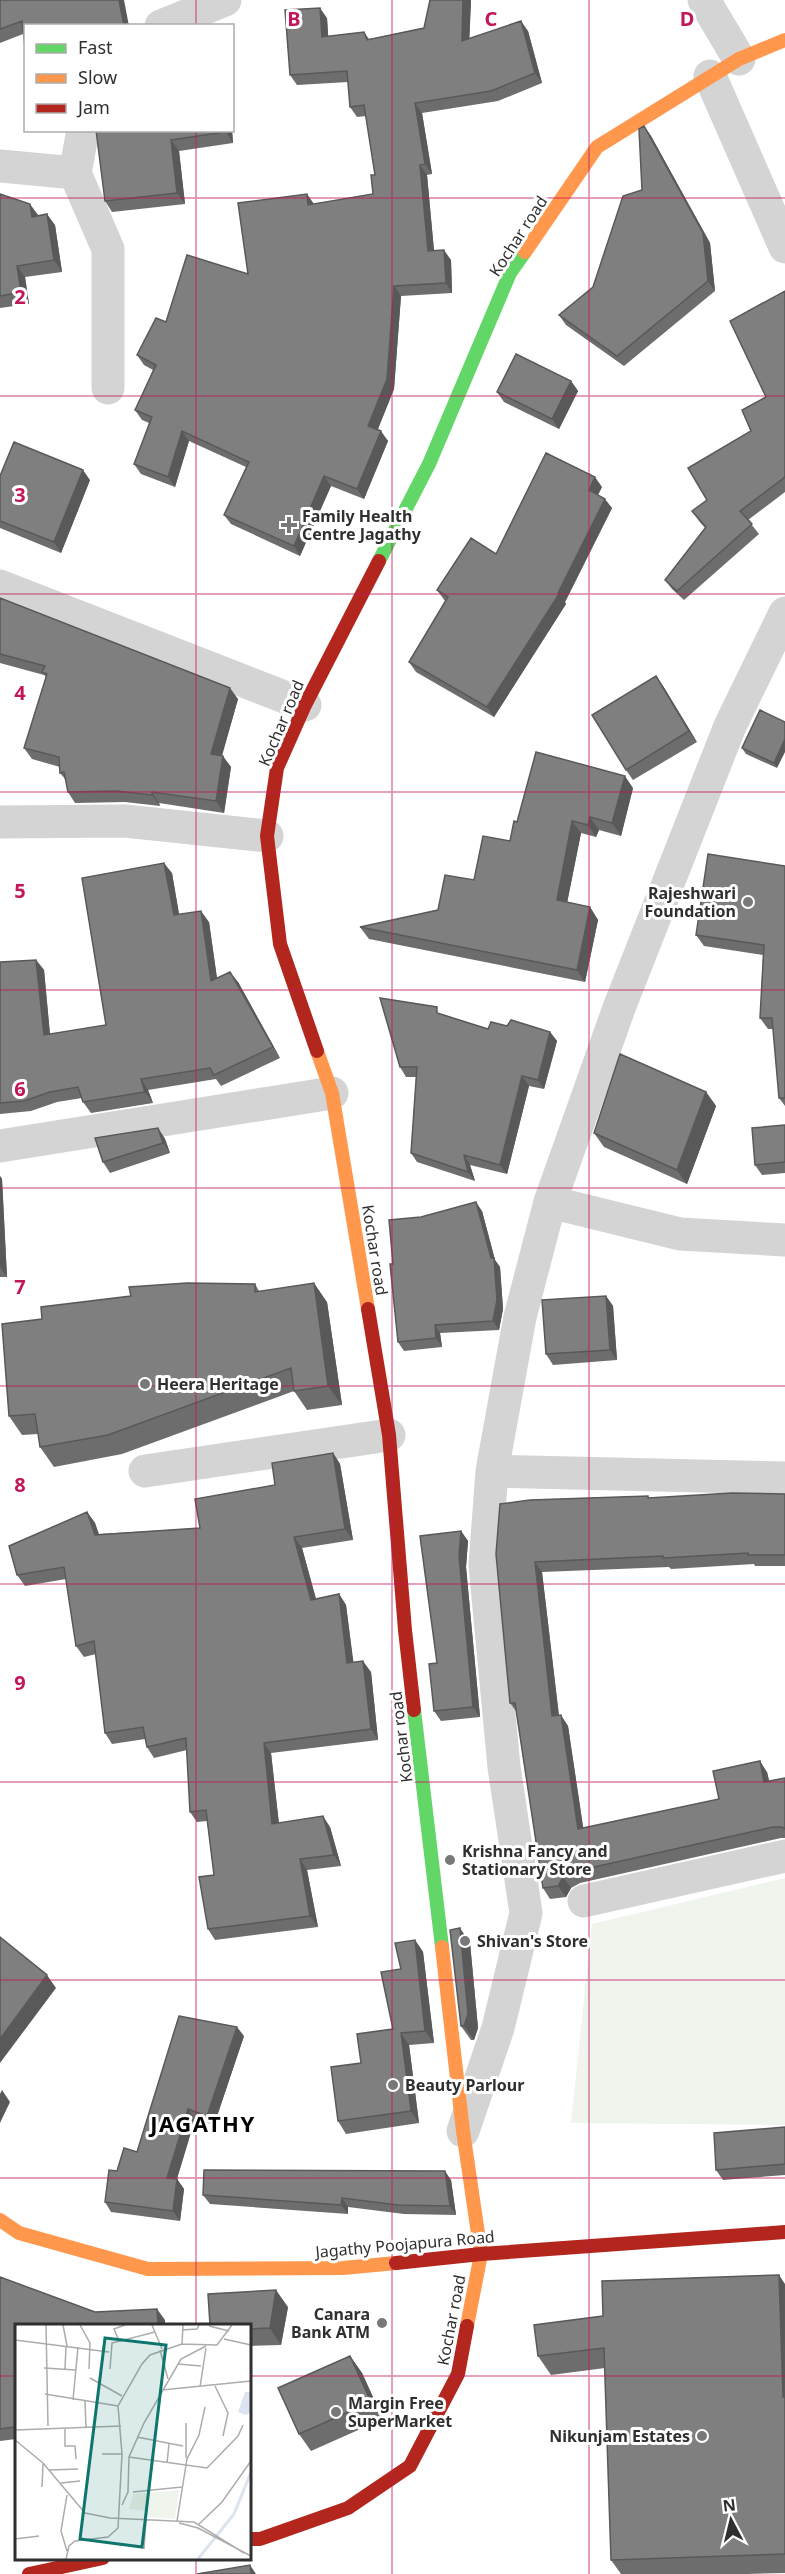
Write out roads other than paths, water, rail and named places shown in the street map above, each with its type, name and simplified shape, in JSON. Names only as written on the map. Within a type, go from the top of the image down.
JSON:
[{"type":"street","points":[[167,15],[225,0]]},
{"type":"street","points":[[704,0],[739,59]]},
{"type":"street","name":"Kochar road","points":[[250,2539],[260,2539],[348,2508],[410,2466],[458,2374],[481,2254],[463,2131],[405,1630],[389,1435],[332,1093],[280,944],[267,836],[277,768],[305,705],[429,464],[510,273],[597,147],[739,59],[785,40]]},
{"type":"street","points":[[710,76],[785,247]]},
{"type":"street","points":[[83,132],[75,173],[108,249],[108,388]]},
{"type":"street","points":[[0,166],[75,173]]},
{"type":"street","points":[[0,586],[305,705]]},
{"type":"street","points":[[463,2131],[498,2028],[525,1913],[504,1767],[485,1565],[492,1471],[520,1317],[550,1202],[619,1008],[730,726],[785,612]]},
{"type":"street","points":[[0,822],[125,820],[267,836]]},
{"type":"street","points":[[0,1146],[332,1093]]},
{"type":"street","points":[[550,1202],[680,1234],[785,1240]]},
{"type":"street","points":[[145,1471],[389,1435]]},
{"type":"street","points":[[492,1471],[785,1478]]},
{"type":"street","points":[[584,1901],[785,1856]]},
{"type":"street","name":"Jagathy Poojapura Road","points":[[0,2220],[19,2233],[147,2269],[343,2268],[481,2254],[785,2232]]},
{"type":"street","points":[[29,2574],[98,2559]]},
{"type":"place","name":"Family Health Centre Jagathy","points":[[289,525]]},
{"type":"place","name":"Rajeshwari Foundation","points":[[748,902]]},
{"type":"place","name":"Heera Heritage","points":[[145,1384]]},
{"type":"place","name":"Krishna Fancy and Stationary Store","points":[[450,1860]]},
{"type":"place","name":"Shivan's Store","points":[[465,1941]]},
{"type":"place","name":"Beauty Parlour","points":[[393,2085]]},
{"type":"place","name":"Canara Bank ATM","points":[[382,2323]]},
{"type":"place","name":"Margin Free SuperMarket","points":[[336,2412]]},
{"type":"place","name":"Nikunjam Estates","points":[[702,2436]]},
{"type":"district","name":"JAGATHY","points":[[203,2124]]}]
